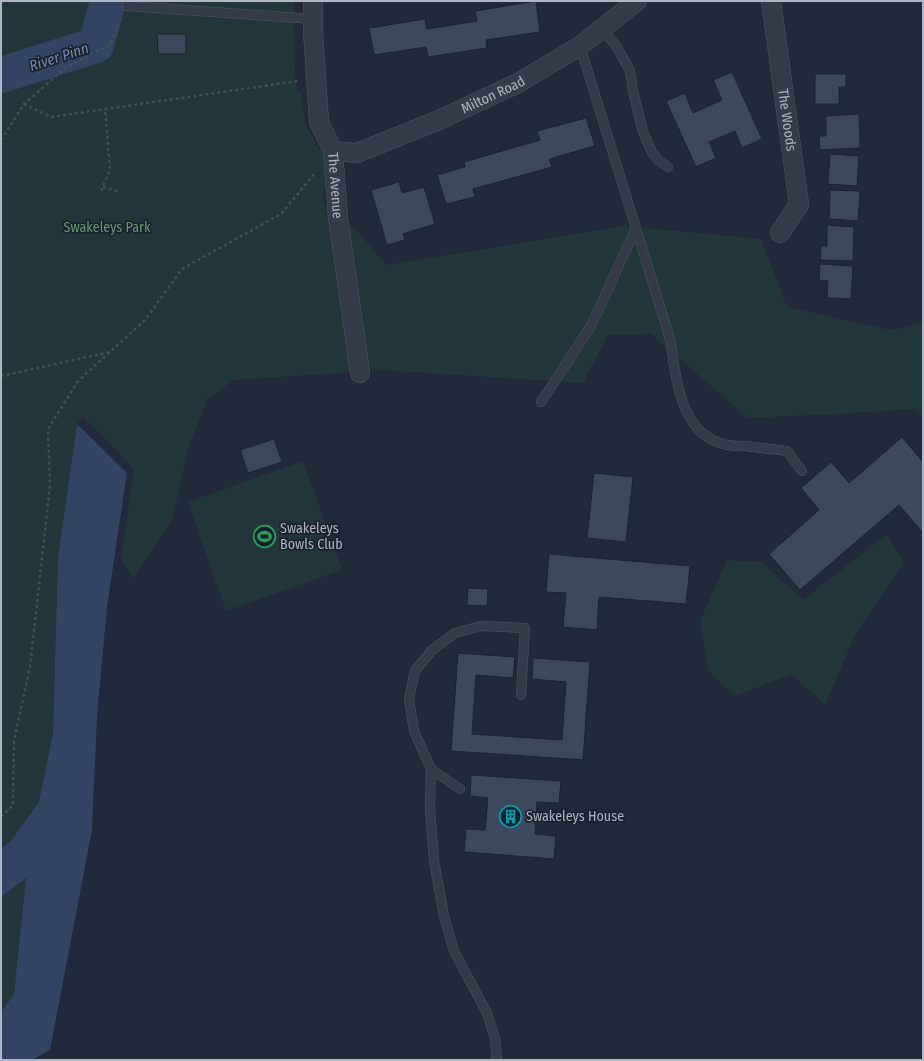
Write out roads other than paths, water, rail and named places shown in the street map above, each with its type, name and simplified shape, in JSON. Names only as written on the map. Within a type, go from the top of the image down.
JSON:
[{"type":"street","name":"Milton Road","points":[[333,151],[357,153],[439,120],[518,83],[580,46],[637,1]]},
{"type":"street","name":"The Woods","points":[[771,1],[799,204],[780,234]]},
{"type":"street","name":"The Avenue","points":[[313,10],[319,122],[333,151],[338,217],[360,373]]},
{"type":"lane","points":[[128,6],[313,10]]},
{"type":"lane","points":[[602,29],[618,47],[630,71],[633,91],[643,132],[652,152],[658,160],[668,167]]},
{"type":"lane","points":[[580,46],[670,339],[678,384],[684,406],[693,421],[706,436],[724,444],[787,451],[802,471]]},
{"type":"lane","points":[[541,402],[591,326],[636,228]]},
{"type":"lane","points":[[497,1060],[495,1038],[486,1013],[454,951],[444,916],[434,861],[430,808],[431,769],[414,731],[409,699],[415,670],[432,650],[455,633],[481,626],[525,628],[521,695]]},
{"type":"lane","points":[[431,769],[460,789]]},
{"type":"water","points":[[77,424],[127,473],[107,607],[97,715],[92,830],[50,1050],[32,1060],[1,1060],[1,1012],[14,994],[26,878],[1,897],[1,849],[11,841],[39,802],[53,733],[58,557]]},
{"type":"waterway","name":"River Pinn","points":[[1,75],[96,45],[108,1]]},
{"type":"place","name":"Swakeleys Bowls Club","points":[[265,536]]},
{"type":"place","name":"Swakeleys House","points":[[511,816]]},
{"type":"park label","name":"Swakeleys Park","points":[[107,227]]}]
